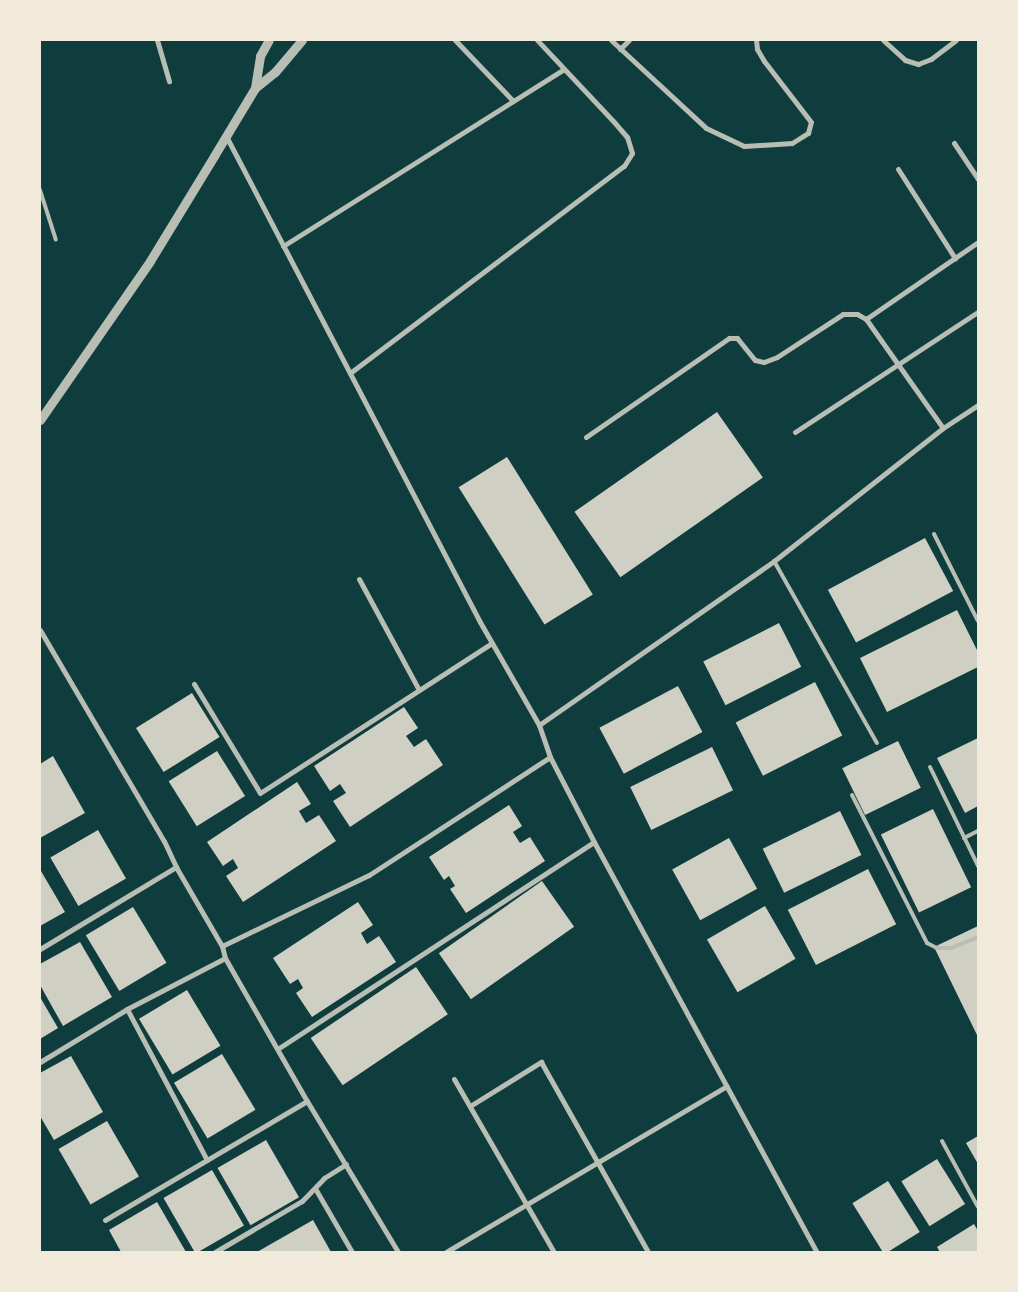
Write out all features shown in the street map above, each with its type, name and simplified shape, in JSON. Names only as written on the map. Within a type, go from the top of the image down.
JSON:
[{"type":"street","points":[[157,40],[168,81]]},
{"type":"street","points":[[255,88],[260,56],[269,40]]},
{"type":"street","points":[[40,420],[150,261],[255,88],[275,72],[302,40]]},
{"type":"street","points":[[455,40],[513,101]]},
{"type":"street","points":[[350,373],[624,166],[632,153],[627,137],[537,40]]},
{"type":"street","points":[[611,40],[706,128],[744,146],[792,143],[808,133],[811,122],[764,61],[757,49],[756,40]]},
{"type":"street","points":[[620,49],[629,40]]},
{"type":"street","points":[[882,40],[905,60],[918,64],[931,59],[956,40]]},
{"type":"street","points":[[283,246],[564,69]]},
{"type":"street","points":[[226,136],[492,643],[539,724],[550,757],[594,842],[817,1252]]},
{"type":"street","points":[[954,143],[978,179]]},
{"type":"street","points":[[898,169],[956,258]]},
{"type":"street","points":[[866,319],[978,242]]},
{"type":"street","points":[[794,432],[978,312]]},
{"type":"street","points":[[586,437],[728,338],[737,338],[755,360],[764,362],[778,357],[843,314],[857,314],[866,319],[943,428]]},
{"type":"street","points":[[539,724],[774,561],[943,428],[978,404]]},
{"type":"street","points":[[358,579],[419,690]]},
{"type":"street","points":[[40,630],[164,841],[176,867],[222,946],[225,958],[279,1048],[307,1101],[398,1252]]},
{"type":"street","points":[[194,684],[260,793],[492,643]]},
{"type":"street","points":[[222,946],[369,875],[550,757]]},
{"type":"street","points":[[279,1048],[594,842]]},
{"type":"street","points":[[40,949],[176,867]]},
{"type":"street","points":[[40,1062],[127,1009],[225,958]]},
{"type":"street","points":[[127,1009],[207,1160]]},
{"type":"street","points":[[470,1106],[541,1062],[596,1163],[648,1252]]},
{"type":"street","points":[[454,1079],[554,1252]]},
{"type":"street","points":[[446,1252],[727,1086]]},
{"type":"street","points":[[105,1220],[307,1101]]},
{"type":"street","points":[[215,1252],[316,1190],[324,1178],[346,1164]]},
{"type":"street","points":[[316,1190],[352,1252]]},
{"type":"lane","points":[[40,190],[56,240]]},
{"type":"lane","points":[[934,534],[978,621]]},
{"type":"lane","points":[[774,561],[877,743]]},
{"type":"lane","points":[[930,767],[978,866]]},
{"type":"lane","points":[[852,795],[927,943],[937,948],[951,948],[978,937]]},
{"type":"lane","points":[[964,838],[978,831]]},
{"type":"lane","points":[[942,1141],[978,1207]]},
{"type":"building","points":[[717,412],[763,478],[620,577],[574,512]]},
{"type":"building","points":[[507,457],[593,594],[545,625],[459,487]]},
{"type":"building","points":[[925,538],[953,591],[856,643],[828,590]]},
{"type":"building","points":[[957,610],[978,652],[978,667],[887,712],[860,658]]},
{"type":"building","points":[[779,623],[801,667],[726,705],[703,662]]},
{"type":"building","points":[[815,682],[842,735],[763,776],[736,722]]},
{"type":"building","points":[[678,686],[702,732],[624,774],[599,728]]},
{"type":"building","points":[[192,693],[220,737],[164,772],[136,728]]},
{"type":"building","points":[[404,707],[418,728],[406,736],[414,747],[426,739],[443,765],[350,827],[333,801],[346,793],[340,784],[330,791],[314,766]]},
{"type":"building","points":[[978,738],[978,806],[965,813],[937,758]]},
{"type":"building","points":[[898,741],[921,788],[865,815],[842,768]]},
{"type":"building","points":[[712,747],[733,790],[651,830],[630,787]]},
{"type":"building","points":[[217,751],[245,796],[197,826],[169,781]]},
{"type":"building","points":[[53,756],[85,813],[40,838],[40,764]]},
{"type":"building","points":[[297,782],[311,804],[299,811],[306,823],[319,815],[336,841],[243,902],[226,876],[238,868],[233,859],[223,866],[207,842]]},
{"type":"building","points":[[509,805],[522,826],[513,832],[520,843],[530,837],[545,861],[466,913],[450,889],[455,886],[449,876],[444,880],[429,857]]},
{"type":"building","points":[[933,809],[971,887],[919,913],[881,834]]},
{"type":"building","points":[[840,811],[861,855],[784,893],[763,849]]},
{"type":"building","points":[[98,830],[126,878],[78,906],[50,858]]},
{"type":"building","points":[[729,838],[757,889],[700,920],[672,870]]},
{"type":"building","points":[[868,869],[896,924],[816,965],[788,910]]},
{"type":"building","points":[[40,872],[65,912],[40,926]]},
{"type":"building","points":[[542,881],[574,927],[471,999],[439,953]]},
{"type":"building","points":[[358,902],[373,925],[361,933],[367,944],[379,936],[396,962],[312,1017],[296,993],[303,988],[298,979],[290,984],[273,958]]},
{"type":"building","points":[[765,906],[796,959],[737,992],[707,940]]},
{"type":"building","points":[[133,907],[166,963],[119,991],[86,935]]},
{"type":"building","points":[[978,926],[978,1037],[934,947]]},
{"type":"building","points":[[80,942],[112,997],[63,1026],[40,985],[40,964]]},
{"type":"building","points":[[416,967],[448,1014],[343,1085],[311,1038]]},
{"type":"building","points":[[187,990],[220,1046],[172,1075],[139,1019]]},
{"type":"building","points":[[40,997],[58,1028],[40,1039]]},
{"type":"building","points":[[222,1054],[255,1110],[207,1139],[174,1083]]},
{"type":"building","points":[[71,1056],[103,1112],[54,1140],[40,1116],[40,1073]]},
{"type":"building","points":[[107,1121],[139,1176],[91,1204],[59,1149]]},
{"type":"building","points":[[978,1136],[978,1164],[966,1143]]},
{"type":"building","points":[[266,1140],[299,1197],[251,1225],[218,1168]]},
{"type":"building","points":[[937,1159],[965,1204],[929,1226],[901,1181]]},
{"type":"building","points":[[212,1170],[244,1225],[198,1252],[195,1252],[164,1198]]},
{"type":"building","points":[[888,1181],[920,1232],[888,1252],[883,1252],[852,1203]]},
{"type":"building","points":[[157,1202],[186,1252],[121,1252],[109,1230]]},
{"type":"building","points":[[313,1220],[331,1252],[257,1252]]},
{"type":"building","points":[[974,1224],[978,1231],[978,1252],[940,1252],[937,1247]]}]
